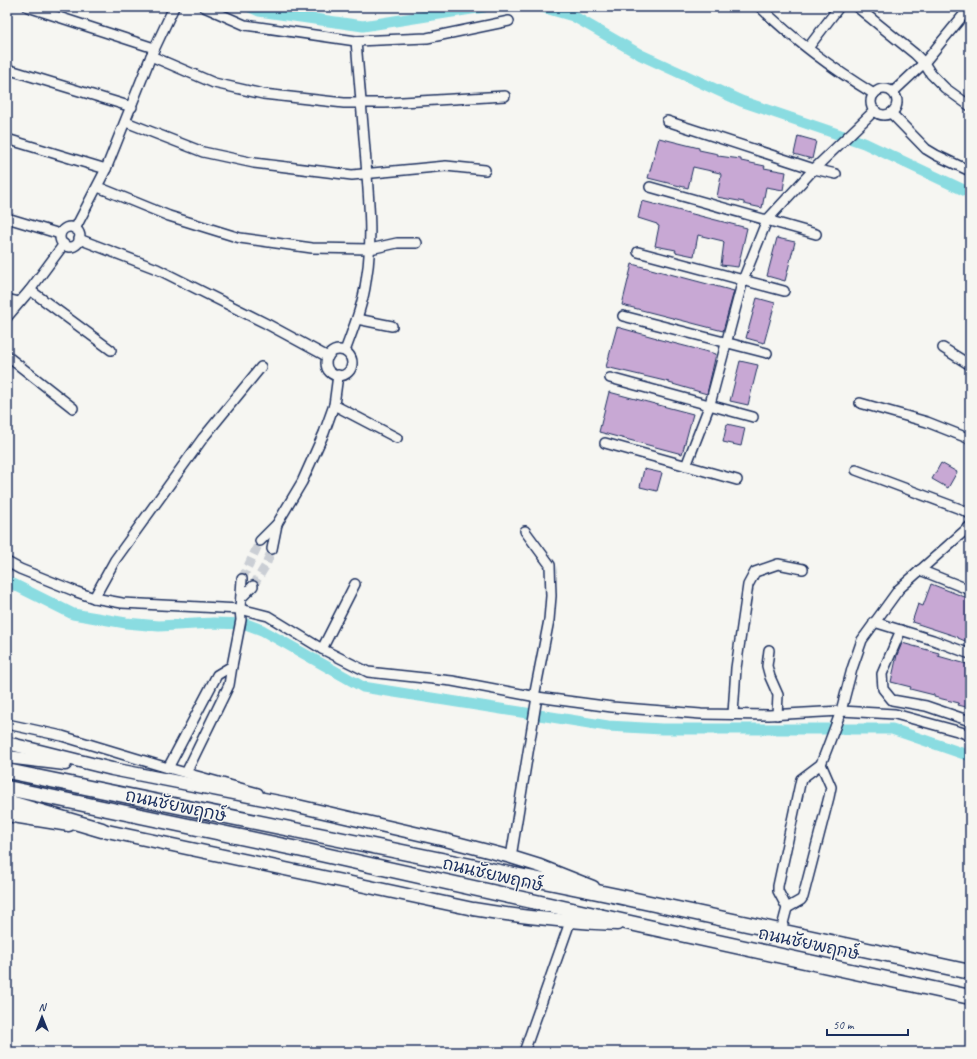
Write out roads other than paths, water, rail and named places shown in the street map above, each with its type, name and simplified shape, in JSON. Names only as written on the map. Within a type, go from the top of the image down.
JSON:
[{"type":"main road","points":[[7,743],[112,769],[289,804],[446,840],[511,857],[563,874],[607,893]]},
{"type":"main road","points":[[7,757],[112,769]]},
{"type":"main road","name":"ถนนชัยพฤกษ์","points":[[7,771],[607,893],[970,972]]},
{"type":"main road","name":"ถนนชัยพฤกษ์","points":[[7,788],[298,849],[640,926],[970,997]]},
{"type":"main road","points":[[7,802],[102,830]]},
{"type":"main road","points":[[7,815],[102,830],[465,908],[518,917],[640,926]]},
{"type":"street","points":[[28,7],[153,52],[214,83],[263,94],[361,104],[505,96]]},
{"type":"street","points":[[75,229],[106,169],[153,52],[174,7]]},
{"type":"street","points":[[204,7],[245,25],[356,41],[427,38],[509,21]]},
{"type":"street","points":[[760,7],[777,23],[843,75],[874,94]]},
{"type":"street","points":[[808,48],[839,7]]},
{"type":"street","points":[[857,7],[924,63],[931,74],[945,88],[970,106]]},
{"type":"street","points":[[893,92],[924,63],[967,10]]},
{"type":"street","points":[[345,351],[357,319],[366,282],[370,249],[367,174],[356,41]]},
{"type":"street","points":[[7,69],[132,107]]},
{"type":"street","points":[[881,89],[893,92],[896,95],[897,103],[894,110],[882,114],[875,110],[871,102],[874,94],[881,89]]},
{"type":"street","points":[[686,466],[710,404],[743,280],[767,220],[814,168],[875,110]]},
{"type":"street","points":[[891,112],[926,149],[970,171]]},
{"type":"street","points":[[667,121],[836,174]]},
{"type":"street","points":[[126,122],[203,152],[254,163],[352,176],[446,166],[485,170]]},
{"type":"street","points":[[7,139],[106,169]]},
{"type":"street","points":[[98,186],[169,216],[240,238],[312,248],[370,249],[397,243],[417,243]]},
{"type":"street","points":[[650,187],[816,234]]},
{"type":"street","points":[[7,218],[60,234]]},
{"type":"street","points":[[68,227],[75,229],[78,232],[79,239],[74,245],[67,246],[61,242],[60,234],[68,227]]},
{"type":"street","points":[[79,239],[157,270],[267,324],[328,357]]},
{"type":"street","points":[[7,317],[30,290],[64,244]]},
{"type":"street","points":[[638,252],[784,291]]},
{"type":"street","points":[[30,290],[111,350]]},
{"type":"street","points":[[7,299],[19,302]]},
{"type":"street","points":[[623,316],[767,353]]},
{"type":"street","points":[[357,319],[392,326]]},
{"type":"street","points":[[943,348],[970,365]]},
{"type":"street","points":[[333,351],[345,351],[351,357],[351,366],[347,373],[338,375],[334,374],[328,369],[328,357],[333,351]]},
{"type":"street","points":[[7,356],[73,408]]},
{"type":"street","points":[[94,598],[115,560],[204,438],[261,367]]},
{"type":"street","points":[[260,541],[277,524],[302,482],[324,433],[334,405],[338,375]]},
{"type":"street","points":[[610,378],[710,404],[753,417]]},
{"type":"street","points":[[860,403],[927,422],[970,440]]},
{"type":"street","points":[[334,405],[397,438]]},
{"type":"street","points":[[604,443],[738,480]]},
{"type":"street","points":[[856,470],[963,510],[970,514]]},
{"type":"street","points":[[272,549],[277,524]]},
{"type":"street","points":[[781,931],[787,908],[778,891],[778,886],[801,779],[821,764],[840,714],[852,669],[862,640],[899,589],[970,526]]},
{"type":"street","points":[[511,857],[549,620],[551,596],[550,565],[525,531]]},
{"type":"street","points":[[7,562],[94,598],[122,602],[240,609],[268,616],[322,648],[368,672],[452,681],[536,698],[612,707],[701,714],[895,714],[970,736]]},
{"type":"street","points":[[733,714],[736,668],[748,585],[754,572],[778,564],[803,569]]},
{"type":"street","points":[[920,570],[970,590]]},
{"type":"street","points":[[186,773],[229,685],[241,620],[240,609],[242,579]]},
{"type":"street","points":[[322,648],[355,584]]},
{"type":"street","points":[[241,598],[253,586]]},
{"type":"street","points":[[874,622],[933,640],[970,654]]},
{"type":"street","points":[[901,630],[882,674],[883,689],[892,700],[926,706],[970,721]]},
{"type":"street","points":[[769,650],[767,666],[778,695],[777,715]]},
{"type":"street","points":[[168,768],[217,676],[232,666]]},
{"type":"street","points":[[7,724],[62,736],[168,768],[270,796],[289,804]]},
{"type":"street","points":[[787,908],[801,900],[803,897],[829,797],[831,787],[821,764]]},
{"type":"street","points":[[524,1052],[570,922]]},
{"type":"waterway","points":[[250,7],[259,11],[363,26],[484,7]]},
{"type":"waterway","points":[[542,7],[573,16],[641,55],[741,101],[864,143],[970,193]]},
{"type":"waterway","points":[[7,581],[73,614],[126,623],[159,626],[213,623],[246,624],[262,630],[363,687],[608,726],[662,729],[892,729],[970,756]]},
{"type":"tunnel","points":[[242,579],[260,541]]},
{"type":"tunnel","points":[[253,586],[266,565],[272,549]]}]
